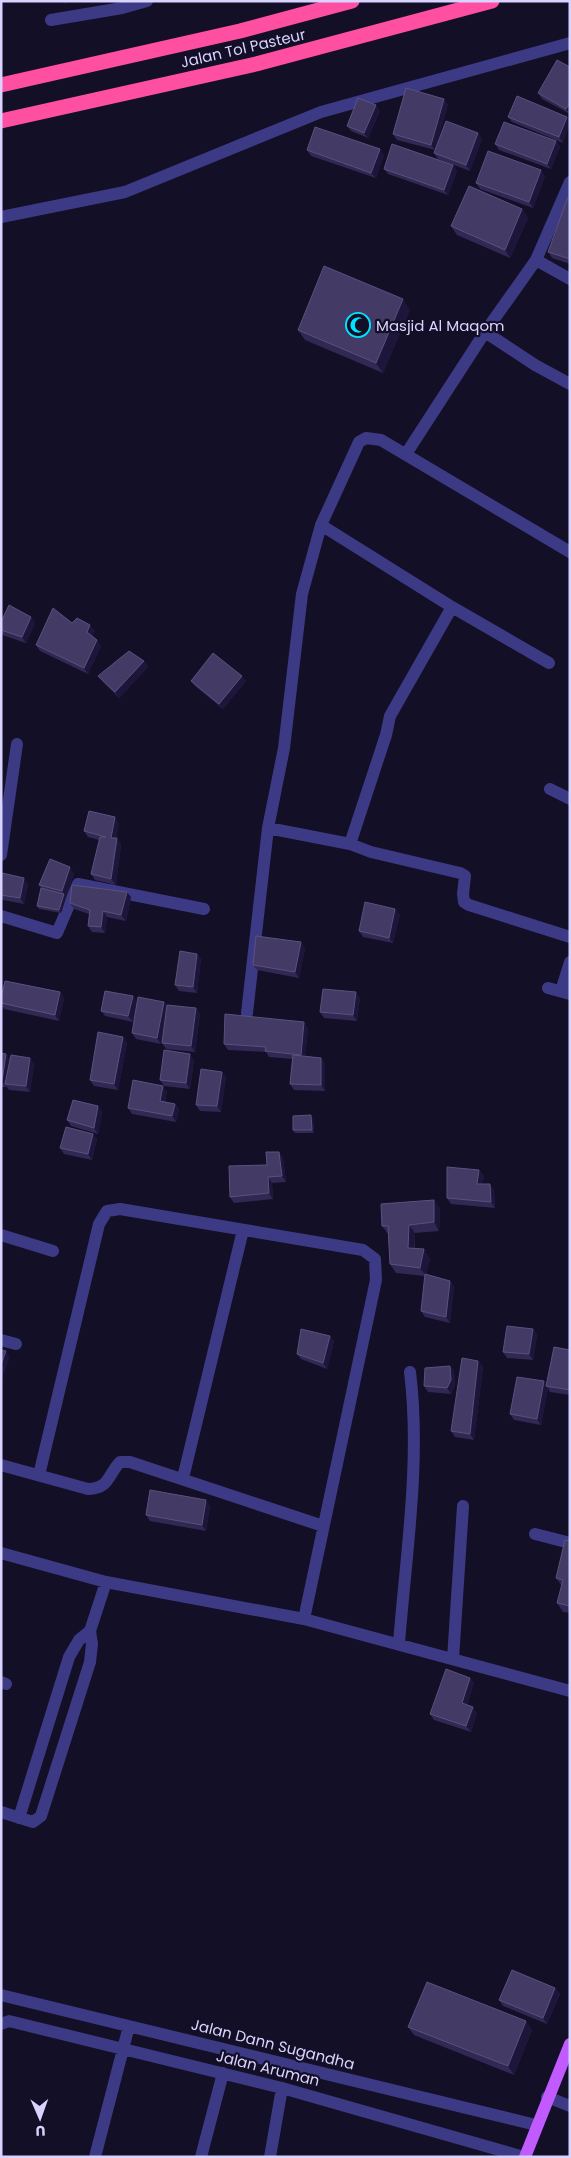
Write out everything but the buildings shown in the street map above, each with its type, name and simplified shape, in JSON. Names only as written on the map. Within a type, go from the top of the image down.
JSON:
[{"type":"highway","name":"Jalan Tol Pasteur","points":[[1,85],[240,31],[352,1]]},
{"type":"highway","name":"Jalan Tol Pasteur","points":[[1,122],[256,64],[492,1]]},
{"type":"main road","points":[[525,2157],[547,2097],[570,2044]]},
{"type":"street","points":[[51,20],[114,10],[147,1]]},
{"type":"street","points":[[1,217],[125,192],[321,112],[570,43]]},
{"type":"street","points":[[406,454],[485,332],[536,260],[570,182]]},
{"type":"street","points":[[536,260],[570,279]]},
{"type":"street","points":[[485,332],[535,365],[570,384]]},
{"type":"street","points":[[247,1013],[268,828],[284,748],[302,594],[322,525],[359,442],[366,438],[380,440],[570,552]]},
{"type":"street","points":[[322,525],[452,607],[549,663]]},
{"type":"street","points":[[350,844],[386,736],[390,716],[452,607]]},
{"type":"street","points":[[1,855],[17,744]]},
{"type":"street","points":[[550,789],[570,799]]},
{"type":"street","points":[[268,828],[350,844],[393,858],[460,873],[465,876],[464,902],[469,906],[570,936]]},
{"type":"street","points":[[1,916],[57,934],[78,884],[204,909]]},
{"type":"street","points":[[548,988],[566,992],[570,962]]},
{"type":"street","points":[[39,1475],[102,1216],[107,1211],[120,1210],[363,1250],[375,1260],[376,1280],[304,1619]]},
{"type":"street","points":[[183,1478],[243,1230]]},
{"type":"street","points":[[1,1235],[53,1251]]},
{"type":"street","points":[[1,1340],[16,1344]]},
{"type":"street","points":[[399,1643],[413,1456],[414,1409],[410,1372]]},
{"type":"street","points":[[1,1466],[88,1489],[98,1489],[105,1485],[113,1469],[120,1462],[130,1462],[323,1526]]},
{"type":"street","points":[[453,1659],[463,1506]]},
{"type":"street","points":[[535,1534],[570,1543]]},
{"type":"street","points":[[1,1553],[106,1582],[304,1619],[399,1643],[570,1691]]},
{"type":"street","points":[[1,1812],[33,1822],[41,1816],[90,1662],[92,1644],[90,1631],[106,1582]]},
{"type":"street","points":[[19,1818],[69,1657],[79,1640],[90,1631]]},
{"type":"street","name":"Jalan Dann Sugandha","points":[[1,1995],[536,2125]]},
{"type":"street","name":"Jalan Aruman","points":[[1,2024],[8,2021],[223,2073],[525,2157]]},
{"type":"street","points":[[96,2157],[129,2026]]},
{"type":"street","points":[[201,2157],[223,2073]]},
{"type":"street","points":[[270,2157],[282,2088]]},
{"type":"street","points":[[547,2097],[570,2106]]},
{"type":"place","name":"Masjid Al Maqom","points":[[358,325]]}]
